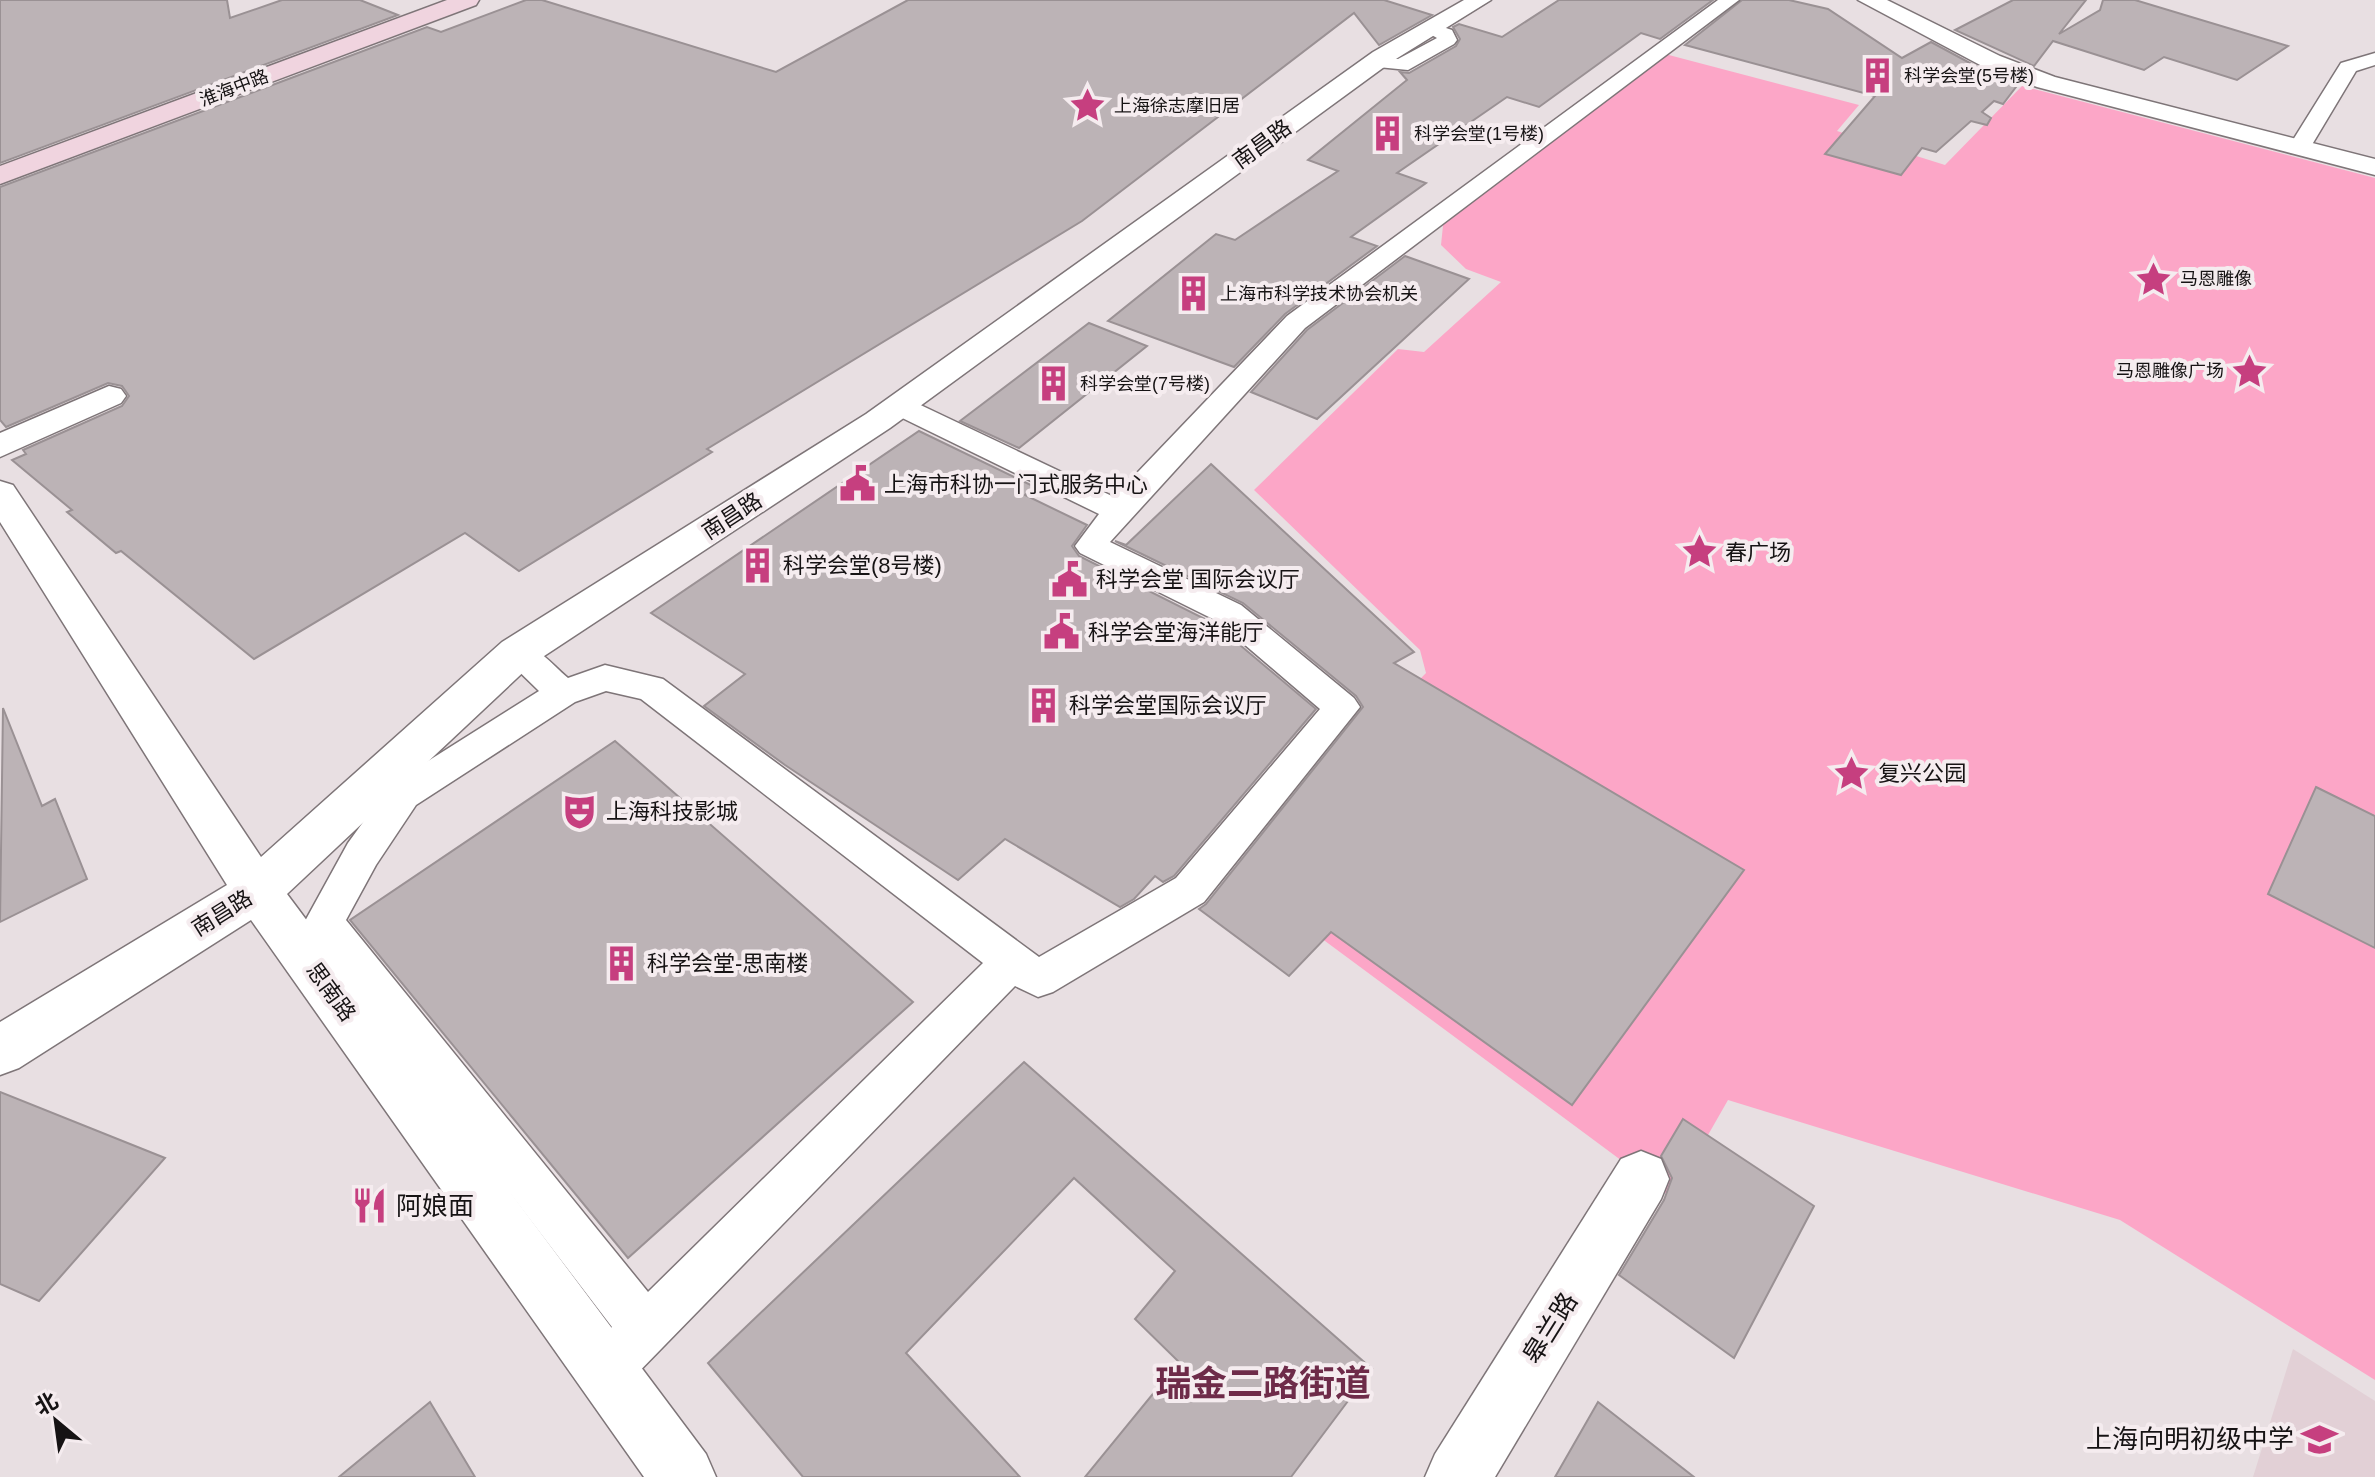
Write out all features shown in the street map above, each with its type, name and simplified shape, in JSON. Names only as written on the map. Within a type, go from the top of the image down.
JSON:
[{"type":"main road","name":"淮海中路","points":[[0,176],[468,0]]},
{"type":"street","name":"南昌路","points":[[0,1051],[257,891],[517,653],[900,406],[1375,62],[1480,0]]},
{"type":"street","points":[[1869,0],[2046,82],[2375,167]]},
{"type":"street","points":[[0,446],[109,396]]},
{"type":"street","name":"思南路","points":[[0,493],[257,891],[683,1477]]},
{"type":"street","name":"皋兰路","points":[[1458,1477],[1641,1179]]},
{"type":"lane","points":[[646,1330],[324,923],[362,854],[403,795],[563,693],[605,678],[651,688],[1038,979],[1190,890],[1342,707],[1229,613],[1091,546],[1118,511],[1296,322],[1730,0]]},
{"type":"lane","points":[[2299,148],[2348,67],[2375,59]]},
{"type":"lane","points":[[900,406],[1118,511]]},
{"type":"lane","points":[[517,653],[563,693]]},
{"type":"lane","points":[[606,1369],[1012,961]]},
{"type":"shaded area","name":"复兴公园","points":[[1665,54],[1859,105],[1837,131],[1945,165],[2022,86],[2375,178],[2375,1380],[2120,1220],[1728,1100],[1672,1198],[1232,872],[1426,673],[1420,650],[1254,490],[1398,349],[1424,352],[1501,282],[1466,269],[1441,245],[1444,216]]},
{"type":"shaded area","name":"上海向明初级中学","points":[[2293,1349],[2375,1401],[2375,1477],[2253,1477]]},
{"type":"building","points":[[0,0],[227,0],[230,18],[282,0],[360,0],[398,15],[0,163]]},
{"type":"building","points":[[526,0],[542,0],[776,72],[908,0],[1384,0],[1432,15],[1379,45],[1354,13],[1082,221],[707,449],[712,452],[519,571],[465,533],[254,659],[121,551],[116,553],[67,512],[72,510],[12,460],[26,454],[23,450],[122,406],[129,396],[122,386],[108,383],[6,427],[0,420],[0,187],[427,27],[441,32]]},
{"type":"building","points":[[1559,0],[1713,0],[1660,39],[1641,33],[1539,107],[1507,97],[1397,173],[1426,183],[1351,237],[1377,246],[1285,314],[1234,367],[1108,321],[1216,234],[1235,240],[1338,171],[1308,160],[1407,80],[1400,72],[1409,73],[1456,46],[1460,39],[1453,27],[1459,24],[1502,37]]},
{"type":"building","name":"科学会堂(5号楼)","points":[[1742,0],[1789,0],[1828,9],[1902,58],[1931,42],[1981,69],[2019,83],[2003,104],[1994,101],[1982,112],[1991,118],[1987,125],[1971,121],[1936,152],[1922,148],[1901,175],[1825,154],[1875,96],[1685,45]]},
{"type":"building","points":[[2013,0],[2086,0],[2059,34],[2100,10],[2103,0],[2135,0],[2288,46],[2237,80],[2164,57],[2144,70],[2053,41],[2034,66],[1955,30]]},
{"type":"building","points":[[1405,256],[1469,279],[1317,419],[1251,392],[1307,330]]},
{"type":"building","name":"科学会堂(7号楼)","points":[[1089,323],[1147,346],[1019,448],[960,421]]},
{"type":"building","name":"科学会堂国际会议厅","points":[[919,431],[1035,487],[1025,495],[1087,525],[1072,546],[1079,556],[1215,624],[1316,709],[1174,876],[1163,882],[1155,876],[1134,899],[1120,907],[1005,839],[958,880],[785,765],[704,706],[745,674],[651,613]]},
{"type":"building","points":[[1211,464],[1414,652],[1394,663],[1744,870],[1572,1105],[1331,932],[1289,976],[1199,909],[1363,707],[1356,696],[1243,603],[1115,541],[1126,545]]},
{"type":"building","points":[[3,708],[42,806],[55,799],[87,879],[0,922]]},
{"type":"building","name":"科学会堂-思南楼","points":[[615,741],[913,1002],[628,1258],[350,920]]},
{"type":"building","points":[[2316,787],[2375,816],[2375,948],[2268,894]]},
{"type":"building","points":[[1024,1062],[1372,1369],[1291,1477],[1085,1477],[1179,1362],[1135,1319],[1175,1271],[1074,1178],[906,1353],[1020,1477],[803,1477],[708,1363]]},
{"type":"building","points":[[0,1092],[165,1158],[39,1301],[0,1284]]},
{"type":"building","points":[[1683,1119],[1814,1206],[1734,1358],[1619,1275],[1664,1200],[1672,1178],[1661,1156]]},
{"type":"building","points":[[430,1402],[475,1477],[339,1477]]},
{"type":"building","points":[[1598,1402],[1694,1477],[1555,1477]]},
{"type":"place","name":"科学会堂(5号楼)","points":[[1878,76]]},
{"type":"place","name":"上海徐志摩旧居","points":[[1088,106]]},
{"type":"place","name":"科学会堂(1号楼)","points":[[1388,134]]},
{"type":"place","name":"马恩雕像","points":[[2154,279]]},
{"type":"place","name":"上海市科学技术协会机关","points":[[1194,294]]},
{"type":"place","name":"马恩雕像广场","points":[[2250,371]]},
{"type":"place","name":"科学会堂(7号楼)","points":[[1054,384]]},
{"type":"place","name":"上海市科协一门式服务中心","points":[[858,484]]},
{"type":"place","name":"春广场","points":[[1699,552]]},
{"type":"place","name":"科学会堂(8号楼)","points":[[757,565]]},
{"type":"place","name":"科学会堂 国际会议厅","points":[[1070,579]]},
{"type":"place","name":"科学会堂海洋能厅","points":[[1062,632]]},
{"type":"place","name":"科学会堂国际会议厅","points":[[1043,705]]},
{"type":"place","name":"复兴公园","points":[[1852,773]]},
{"type":"place","name":"上海科技影城","points":[[580,811]]},
{"type":"place","name":"科学会堂-思南楼","points":[[621,963]]},
{"type":"place","name":"阿娘面","points":[[370,1206]]},
{"type":"place","name":"上海向明初级中学","points":[[2320,1439]]},
{"type":"district","name":"瑞金二路街道","points":[[1263,1383]]}]
